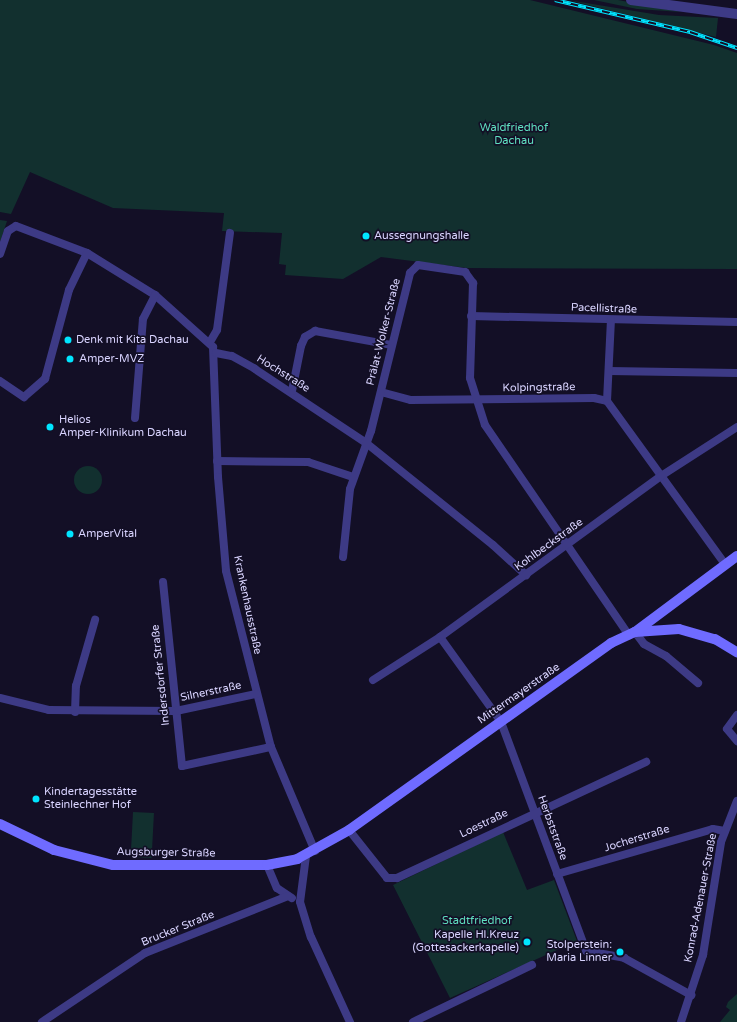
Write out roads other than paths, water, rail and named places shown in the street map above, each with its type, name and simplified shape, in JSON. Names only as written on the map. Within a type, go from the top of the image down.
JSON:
[{"type":"main road","name":"Mittermayerstraße","points":[[310,854],[349,830],[501,722],[632,633],[737,556]]},
{"type":"main road","points":[[632,633],[679,629],[715,639],[737,652]]},
{"type":"main road","name":"Augsburger Straße","points":[[0,824],[54,850],[90,862],[142,867],[267,866],[310,854]]},
{"type":"street","points":[[631,0],[737,14]]},
{"type":"street","points":[[0,254],[12,227],[20,226],[87,253],[155,295],[210,342],[216,353]]},
{"type":"street","points":[[210,342],[217,330],[230,233]]},
{"type":"street","points":[[0,382],[24,397],[45,380],[69,290],[87,253]]},
{"type":"street","name":"Prälat-Wolker-Straße","points":[[343,557],[353,477],[381,392],[391,345],[410,273],[418,266],[465,272],[471,277],[470,378],[476,400],[497,446],[566,546],[632,633],[644,644],[666,656],[698,683]]},
{"type":"street","points":[[135,418],[143,319],[155,295]]},
{"type":"street","name":"Pacellistraße","points":[[471,316],[737,322]]},
{"type":"street","points":[[611,320],[607,400],[725,564]]},
{"type":"street","points":[[292,391],[301,346],[305,337],[315,331],[391,345]]},
{"type":"street","name":"Hochstraße","points":[[216,353],[232,356],[292,391],[365,442],[493,545],[526,575]]},
{"type":"street","name":"Krankenhausstraße","points":[[216,353],[217,461],[226,571],[256,694],[271,747],[310,854]]},
{"type":"street","points":[[609,371],[737,373]]},
{"type":"street","name":"Kolpingstraße","points":[[381,392],[411,400],[594,398],[607,400]]},
{"type":"street","name":"Kohlbeckstraße","points":[[373,680],[440,637],[661,476],[737,427]]},
{"type":"street","points":[[217,461],[308,462],[353,477]]},
{"type":"street","name":"Indersdorfer Straße","points":[[163,582],[182,766],[271,747]]},
{"type":"street","points":[[75,712],[76,686],[94,620]]},
{"type":"street","name":"Herbststraße","points":[[440,637],[501,722],[586,951],[624,958],[691,995]]},
{"type":"street","name":"Silnerstraße","points":[[0,698],[49,710],[75,712],[176,711],[256,694]]},
{"type":"street","points":[[737,715],[727,729],[737,741]]},
{"type":"street","name":"Loestraße","points":[[349,830],[387,878],[397,878],[535,812],[646,762]]},
{"type":"street","name":"Konrad-Adenauer-Straße","points":[[681,1022],[691,995],[707,938],[725,831],[737,801]]},
{"type":"street","name":"Jocherstraße","points":[[557,874],[713,829],[725,831]]},
{"type":"street","points":[[310,854],[300,902],[311,937],[350,1022]]},
{"type":"street","points":[[267,866],[277,888],[300,902]]},
{"type":"street","name":"Brucker Straße","points":[[42,1022],[145,953],[288,896]]},
{"type":"street","points":[[413,1022],[532,965]]},
{"type":"railway","points":[[555,0],[690,32],[737,48]]},
{"type":"place","name":"Aussegnungshalle","points":[[366,236]]},
{"type":"place","name":"Denk mit Kita Dachau","points":[[68,340]]},
{"type":"place","name":"Amper-MVZ","points":[[70,359]]},
{"type":"place","name":"Helios Amper-Klinikum Dachau","points":[[50,427]]},
{"type":"place","name":"AmperVital","points":[[70,534]]},
{"type":"place","name":"Kindertagesstätte Steinlechner Hof","points":[[36,799]]},
{"type":"place","name":"Kapelle Hl.Kreuz (Gottesackerkapelle)","points":[[527,942]]},
{"type":"place","name":"Stolperstein: Maria Linner","points":[[620,952]]},
{"type":"park label","name":"Waldfriedhof Dachau","points":[[514,135]]},
{"type":"park label","name":"Stadtfriedhof","points":[[477,921]]}]
